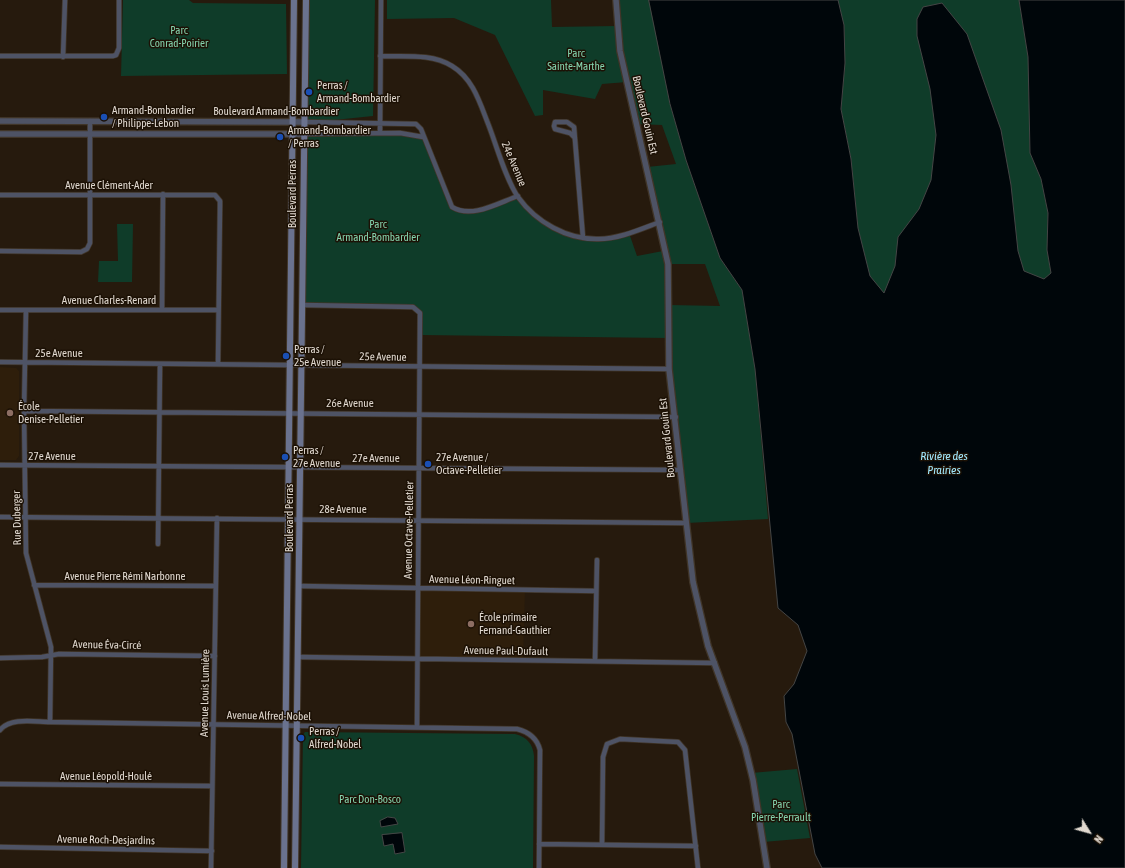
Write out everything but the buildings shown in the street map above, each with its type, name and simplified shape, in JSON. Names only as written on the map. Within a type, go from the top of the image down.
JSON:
[{"type":"main road","name":"Boulevard Perras","points":[[284,868],[294,0]]},
{"type":"main road","name":"Boulevard Perras","points":[[295,868],[306,0]]},
{"type":"street","points":[[63,57],[65,0]]},
{"type":"street","points":[[0,56],[110,57],[116,55],[119,48],[119,0]]},
{"type":"street","points":[[380,133],[381,0]]},
{"type":"street","name":"Boulevard Gouin Est","points":[[616,0],[620,51],[660,222],[668,264],[669,369],[676,417],[686,523],[697,603],[715,663],[745,748],[753,780],[767,868]]},
{"type":"street","name":"24e Avenue","points":[[380,56],[432,58],[449,64],[465,77],[477,95],[518,196],[539,220],[559,231],[583,238],[599,239],[629,233],[660,222]]},
{"type":"street","points":[[574,137],[570,132],[558,131],[554,128],[554,124],[560,120],[570,123],[574,127],[583,238]]},
{"type":"street","name":"Boulevard Armand-Bombardier","points":[[0,121],[380,122],[416,124],[419,126],[448,202],[454,209],[468,211],[480,210],[518,196]]},
{"type":"street","points":[[0,251],[84,251],[90,243],[90,121]]},
{"type":"street","name":"Boulevard Armand-Bombardier","points":[[0,134],[380,133],[409,134],[423,137]]},
{"type":"street","points":[[162,310],[163,194]]},
{"type":"street","name":"Avenue Clément-Ader","points":[[0,195],[212,194],[218,198],[220,206],[218,310]]},
{"type":"street","name":"Avenue Octave-Pelletier","points":[[302,305],[413,307],[418,310],[420,316],[417,726]]},
{"type":"street","name":"Avenue Charles-Renard","points":[[0,310],[218,310]]},
{"type":"street","name":"Rue Duberger","points":[[26,310],[24,411],[26,553],[51,647],[50,722]]},
{"type":"street","points":[[218,310],[218,364]]},
{"type":"street","name":"25e Avenue","points":[[0,362],[669,369]]},
{"type":"street","points":[[158,544],[158,413],[160,364]]},
{"type":"street","name":"26e Avenue","points":[[24,411],[676,417]]},
{"type":"street","name":"27e Avenue","points":[[0,465],[681,470]]},
{"type":"street","name":"28e Avenue","points":[[0,517],[288,518],[686,523]]},
{"type":"street","name":"Avenue Louis Lumière","points":[[211,868],[217,518]]},
{"type":"street","points":[[595,661],[596,560]]},
{"type":"street","name":"Avenue Pierre Rémi Narbonne","points":[[34,585],[215,586]]},
{"type":"street","name":"Avenue Léon-Ringuet","points":[[299,586],[417,589],[596,590]]},
{"type":"street","name":"Avenue Éva-Circé","points":[[0,658],[42,658],[59,654],[215,656]]},
{"type":"street","name":"Avenue Paul-Dufault","points":[[298,657],[715,663]]},
{"type":"street","name":"Avenue Alfred-Nobel","points":[[1,729],[6,724],[13,722],[517,728],[524,730],[534,738],[538,744],[540,758],[539,844]]},
{"type":"street","points":[[602,844],[603,757],[607,744],[620,739],[675,742],[681,745],[685,750],[698,868]]},
{"type":"street","name":"Avenue Léopold-Houlé","points":[[0,784],[212,786]]},
{"type":"street","points":[[539,868],[539,844],[696,846]]},
{"type":"street","name":"Avenue Roch-Desjardins","points":[[0,847],[212,851]]},
{"type":"shaded area","name":"École Denise-Pelletier","points":[[0,367],[16,368],[19,371],[19,456],[16,460],[0,460]]},
{"type":"shaded area","name":"École primaire Fernand-Gauthier","points":[[417,589],[525,590],[523,660],[418,659]]},
{"type":"green space","name":"Parc Conrad-Poirier","points":[[123,0],[189,0],[193,3],[286,4],[287,74],[121,76]]},
{"type":"green space","points":[[306,0],[375,0],[373,116],[304,122]]},
{"type":"green space","points":[[387,0],[551,0],[552,27],[617,26],[616,0],[649,0],[670,104],[686,160],[720,258],[742,290],[755,369],[768,519],[686,523],[668,338],[420,335],[420,316],[415,309],[302,305],[304,134],[380,133],[423,137],[452,207],[474,211],[518,196],[528,209],[559,231],[599,239],[629,233],[637,256],[663,251],[647,167],[676,164],[662,125],[636,124],[627,82],[602,84],[595,99],[543,90],[543,115],[535,116],[495,35],[454,18],[387,19]],"holes":[[[668,264],[705,264],[720,306],[669,305]]]},
{"type":"green space","points":[[828,0],[1019,0],[1028,57],[1030,153],[1041,179],[1048,213],[1047,250],[1051,273],[895,441],[858,228],[851,159],[841,109],[845,63],[844,25]]},
{"type":"green space","points":[[117,224],[133,224],[132,282],[98,282],[99,261],[118,261]]},
{"type":"green space","name":"Parc Don-Bosco","points":[[305,732],[515,734],[523,737],[531,745],[534,756],[533,868],[301,868],[303,735]]},
{"type":"green space","name":"Parc Pierre-Perrault","points":[[797,769],[810,838],[763,842],[751,773]]},
{"type":"water","name":"Rivière des Prairies","points":[[649,0],[838,0],[844,25],[845,63],[841,109],[851,159],[858,228],[870,276],[884,293],[895,266],[898,237],[919,209],[931,180],[936,135],[930,89],[917,36],[917,19],[923,7],[942,3],[967,34],[1001,130],[1011,185],[1018,251],[1024,271],[1044,279],[1051,273],[1047,250],[1048,213],[1041,179],[1030,153],[1028,57],[1019,0],[1125,0],[1125,868],[822,868],[815,854],[792,734],[786,722],[784,696],[794,684],[807,651],[798,625],[778,608],[755,369],[742,290],[720,258],[686,160],[670,104]]},
{"type":"water","points":[[388,817],[395,818],[398,824],[381,827],[380,821]]},
{"type":"water","points":[[402,833],[405,852],[395,854],[393,844],[384,846],[382,835]]},
{"type":"place","name":"Perras / Armand-Bombardier","points":[[309,92]]},
{"type":"place","name":"Armand-Bombardier / Philippe-Lebon","points":[[104,117]]},
{"type":"place","name":"Armand-Bombardier / Perras","points":[[280,137]]},
{"type":"place","name":"Perras / 25e Avenue","points":[[286,356]]},
{"type":"place","name":"École Denise-Pelletier","points":[[10,413]]},
{"type":"place","name":"Perras / 27e Avenue","points":[[285,457]]},
{"type":"place","name":"27e Avenue / Octave-Pelletier","points":[[428,464]]},
{"type":"place","name":"École primaire Fernand-Gauthier","points":[[471,624]]},
{"type":"place","name":"Perras / Alfred-Nobel","points":[[301,738]]},
{"type":"park label","name":"Parc Sainte-Marthe","points":[[576,60]]},
{"type":"park label","name":"Parc Armand-Bombardier","points":[[378,231]]}]
